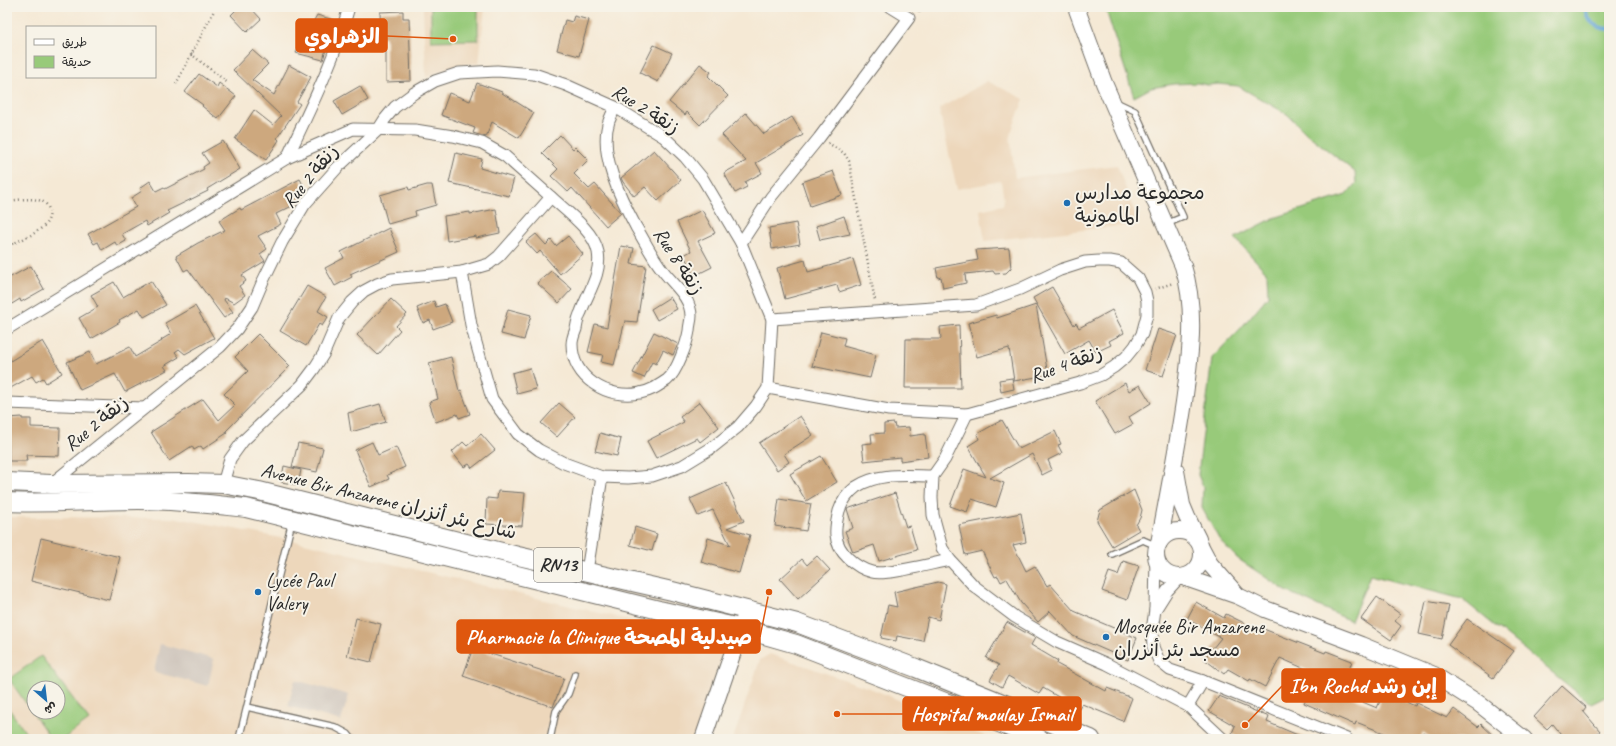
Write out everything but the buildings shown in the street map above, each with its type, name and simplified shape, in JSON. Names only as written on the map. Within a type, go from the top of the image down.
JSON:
[{"type":"main road","points":[[1076,7],[1086,37],[1111,100],[1166,224],[1188,279],[1190,292],[1191,345],[1175,461],[1157,548],[1161,569],[1172,577],[1190,575],[1201,564],[1203,557],[1201,545],[1189,533],[1175,531],[1168,533],[1157,548]]},
{"type":"main road","points":[[1175,461],[1182,505],[1187,517],[1210,564],[1238,596]]},
{"type":"main road","name":"Avenue Bir Anzarene شارع بئر أنزران","points":[[7,482],[51,484],[223,484],[259,491],[518,556],[587,571],[797,623],[916,668],[1091,739]]},
{"type":"main road","name":"Avenue Bir Anzarene شارع بئر أنزران","points":[[7,502],[68,503],[139,500],[200,502],[246,508],[652,608],[740,628],[796,644],[1040,739]]},
{"type":"main road","points":[[1181,577],[1238,596],[1265,610],[1361,645],[1434,675],[1478,702],[1524,739]]},
{"type":"main road","points":[[703,739],[747,611]]},
{"type":"street","points":[[287,158],[330,64],[345,24],[349,7]]},
{"type":"street","points":[[741,243],[771,197],[819,138],[909,18],[891,7]]},
{"type":"street","name":"Rue 2 زنقة","points":[[51,484],[220,347],[237,329],[252,307],[282,242],[305,204],[338,167],[378,130],[385,118],[395,107],[414,93],[435,81],[459,73],[497,71],[534,74],[566,85],[615,107],[664,137],[685,156],[703,179],[741,243],[772,318],[768,388]]},
{"type":"street","name":"Rue 8 زنقة","points":[[7,329],[287,158],[353,129],[415,130],[453,136],[482,143],[506,156],[552,197],[591,236],[598,252],[598,272],[580,312],[572,343],[574,360],[582,375],[606,391],[639,394],[654,389],[670,378],[681,357],[688,336],[691,315],[686,299],[661,268],[622,201],[613,179],[606,142],[608,122],[615,107]]},
{"type":"street","points":[[223,484],[230,459],[234,453],[243,441],[302,385],[324,353],[339,318],[352,302],[364,291],[377,284],[392,279],[462,272],[488,264],[499,256],[552,197]]},
{"type":"street","name":"Rue 4 زنقة","points":[[768,388],[889,410],[967,414],[1101,375],[1126,357],[1135,346],[1142,334],[1147,315],[1145,292],[1138,278],[1121,263],[1110,261],[1092,261],[1060,270],[1020,289],[976,305],[772,318]]},
{"type":"street","points":[[462,272],[471,325],[492,399],[518,434],[539,450],[564,463],[602,477],[628,478],[652,476],[682,466],[713,447],[738,427],[756,406],[768,388]]},
{"type":"street","points":[[7,403],[144,408]]},
{"type":"street","points":[[967,414],[945,459],[933,476],[933,515],[942,548],[950,560],[974,586],[1015,617],[1057,642],[1107,664],[1188,706],[1223,739]]},
{"type":"street","points":[[933,476],[886,476],[856,487],[842,503],[836,525],[836,537],[846,557],[860,567],[872,572],[885,573],[950,560]]},
{"type":"street","points":[[587,571],[602,477]]},
{"type":"street","points":[[1157,548],[1155,610],[1152,630],[1153,647],[1159,661],[1170,670],[1203,681],[1347,739]]},
{"type":"street","points":[[1155,610],[1167,591],[1181,577]]},
{"type":"street","points":[[1188,706],[1203,681]]},
{"type":"lane","points":[[239,739],[293,519]]},
{"type":"lane","points":[[1112,554],[1143,540],[1157,548]]},
{"type":"lane","points":[[550,739],[556,711],[568,694],[575,674]]},
{"type":"lane","points":[[247,707],[335,727],[348,734],[352,739]]},
{"type":"path","points":[[176,84],[216,7]]},
{"type":"path","points":[[191,54],[228,83]]},
{"type":"path","points":[[819,138],[844,153],[849,161],[877,311]]},
{"type":"path","points":[[7,201],[37,199],[43,201],[48,206],[50,212],[49,219],[36,233],[7,246]]},
{"type":"path","points":[[1145,292],[1188,279]]},
{"type":"shaded area","points":[[423,7],[485,7],[479,63],[458,65],[441,70],[426,78]]},
{"type":"shaded area","points":[[987,81],[1024,99],[1010,135],[1015,178],[1117,165],[1134,211],[1137,224],[985,241],[980,210],[1003,205],[1004,200],[1001,181],[957,189],[939,109]]},
{"type":"shaded area","name":"Lycée Paul Valery","points":[[7,517],[177,518],[291,540],[727,643],[695,739],[7,739]]},
{"type":"shaded area","points":[[160,644],[214,659],[208,686],[154,672]]},
{"type":"shaded area","points":[[770,654],[872,689],[992,739],[733,739],[760,660]]},
{"type":"shaded area","points":[[295,680],[349,695],[341,721],[288,706]]},
{"type":"green space","points":[[431,7],[478,7],[478,40],[431,41]]},
{"type":"green space","points":[[1105,7],[1609,7],[1609,695],[1591,704],[1462,599],[1370,575],[1351,621],[1286,591],[1237,558],[1219,539],[1202,508],[1203,487],[1198,475],[1212,358],[1241,328],[1268,296],[1267,273],[1235,238],[1274,218],[1346,195],[1356,183],[1355,172],[1306,133],[1287,114],[1238,86],[1197,83],[1174,84],[1151,88],[1134,97]]},
{"type":"green space","points":[[41,656],[59,680],[26,680],[26,703],[9,679]]},
{"type":"green space","points":[[66,689],[89,720],[63,739],[51,739],[38,720],[66,720]]},
{"type":"green space","points":[[7,706],[30,739],[7,739]]},
{"type":"waterway","points":[[1586,7],[1589,20],[1600,27],[1609,29]]},
{"type":"place","name":"الزهراوي","points":[[453,39]]},
{"type":"place","name":"مجموعة مدارس المامونية","points":[[1067,203]]},
{"type":"place","name":"Lycée Paul Valery","points":[[258,592]]},
{"type":"place","name":"Pharmacie la Clinique صيدلية المصحة","points":[[769,592]]},
{"type":"place","name":"Mosquée Bir Anzarene مسجد بئر أنزران","points":[[1106,637]]},
{"type":"place","name":"Hospital moulay Ismail","points":[[837,714]]},
{"type":"place","name":"Ibn Rochd إبن رشد","points":[[1245,725]]}]
